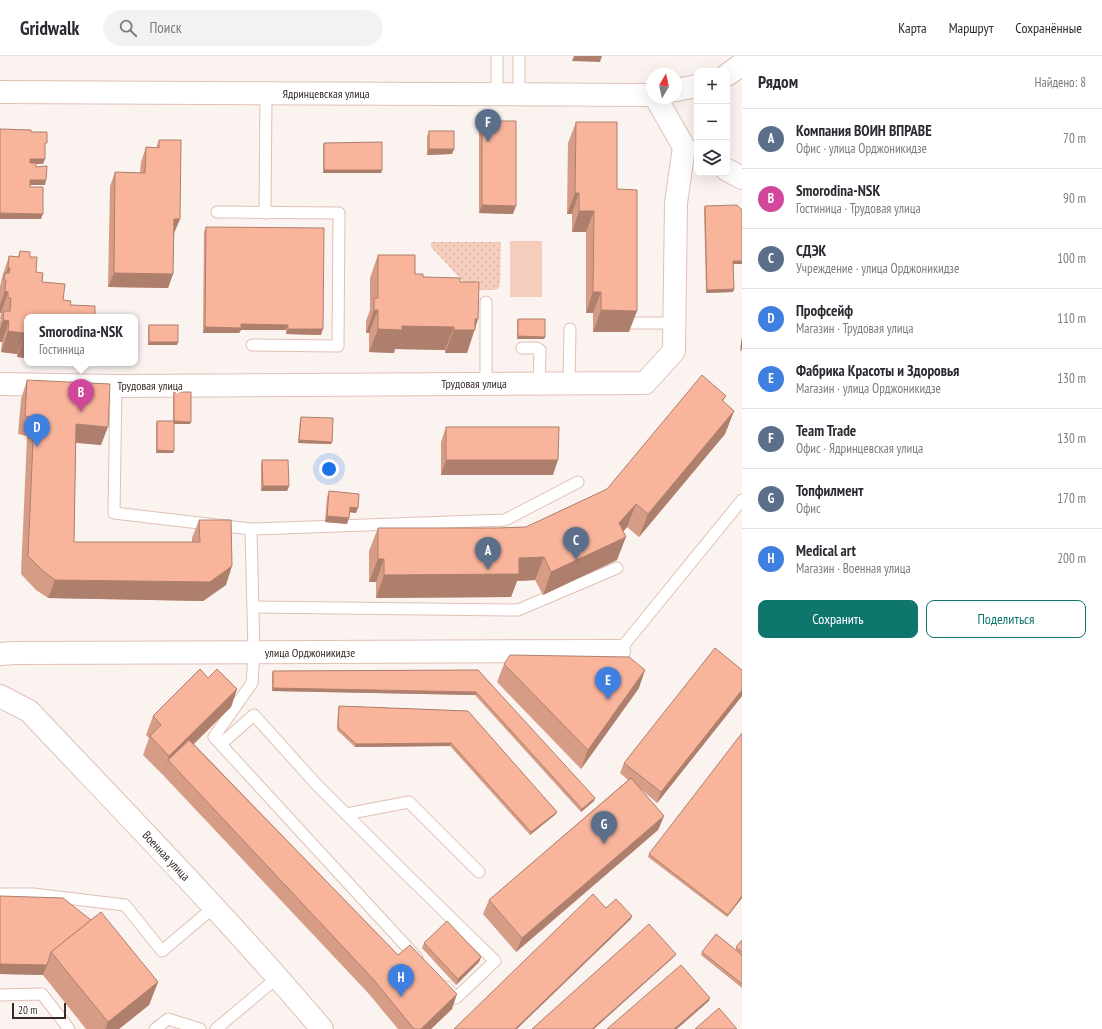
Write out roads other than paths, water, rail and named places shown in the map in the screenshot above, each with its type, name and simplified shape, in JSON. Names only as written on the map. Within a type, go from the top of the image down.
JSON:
[{"type":"street","points":[[730,73],[742,64]]},
{"type":"street","points":[[682,89],[694,87]]},
{"type":"street","name":"Ядринцевская улица","points":[[0,92],[646,95]]},
{"type":"street","name":"Трудовая улица","points":[[0,384],[116,386],[645,383],[674,351],[676,203],[691,150],[660,104]]},
{"type":"street","points":[[730,172],[742,178]]},
{"type":"street","name":"улица Орджоникидзе","points":[[0,654],[619,652]]},
{"type":"street","name":"Военная улица","points":[[0,696],[29,711],[214,907],[278,977],[322,1029]]},
{"type":"lane","points":[[497,56],[497,95]]},
{"type":"lane","points":[[519,56],[519,95]]},
{"type":"lane","points":[[265,213],[266,94]]},
{"type":"lane","points":[[217,212],[339,213],[338,346],[252,345]]},
{"type":"lane","points":[[486,302],[486,384]]},
{"type":"lane","points":[[629,323],[674,323]]},
{"type":"lane","points":[[569,383],[570,329]]},
{"type":"lane","points":[[522,348],[538,348],[540,350],[539,383]]},
{"type":"lane","points":[[116,386],[114,513],[252,529],[505,520],[578,482]]},
{"type":"lane","points":[[619,652],[742,500]]},
{"type":"lane","points":[[252,529],[254,653],[252,683],[214,737],[426,967]]},
{"type":"lane","points":[[253,607],[518,610],[617,568]]},
{"type":"lane","points":[[220,744],[254,714],[316,784],[495,961],[456,998],[436,977]]},
{"type":"lane","points":[[346,814],[409,802],[479,872]]},
{"type":"lane","points":[[0,894],[33,894],[125,905],[162,951],[214,907]]},
{"type":"lane","points":[[216,1029],[278,977]]},
{"type":"lane","points":[[0,996],[42,994],[69,1029]]},
{"type":"lane","points":[[155,1029],[168,1019],[200,1029]]},
{"type":"place","name":"Team Trade","points":[[488,142]]},
{"type":"place","name":"Smorodina-NSK","points":[[81,412]]},
{"type":"place","name":"Профсейф","points":[[37,447]]},
{"type":"place","name":"СДЭК","points":[[576,560]]},
{"type":"place","name":"Компания ВОИН ВПРАВЕ","points":[[488,570]]},
{"type":"place","name":"Фабрика Красоты и Здоровья","points":[[608,700]]},
{"type":"place","name":"Топфилмент","points":[[604,844]]},
{"type":"place","name":"Medical art","points":[[401,997]]}]
